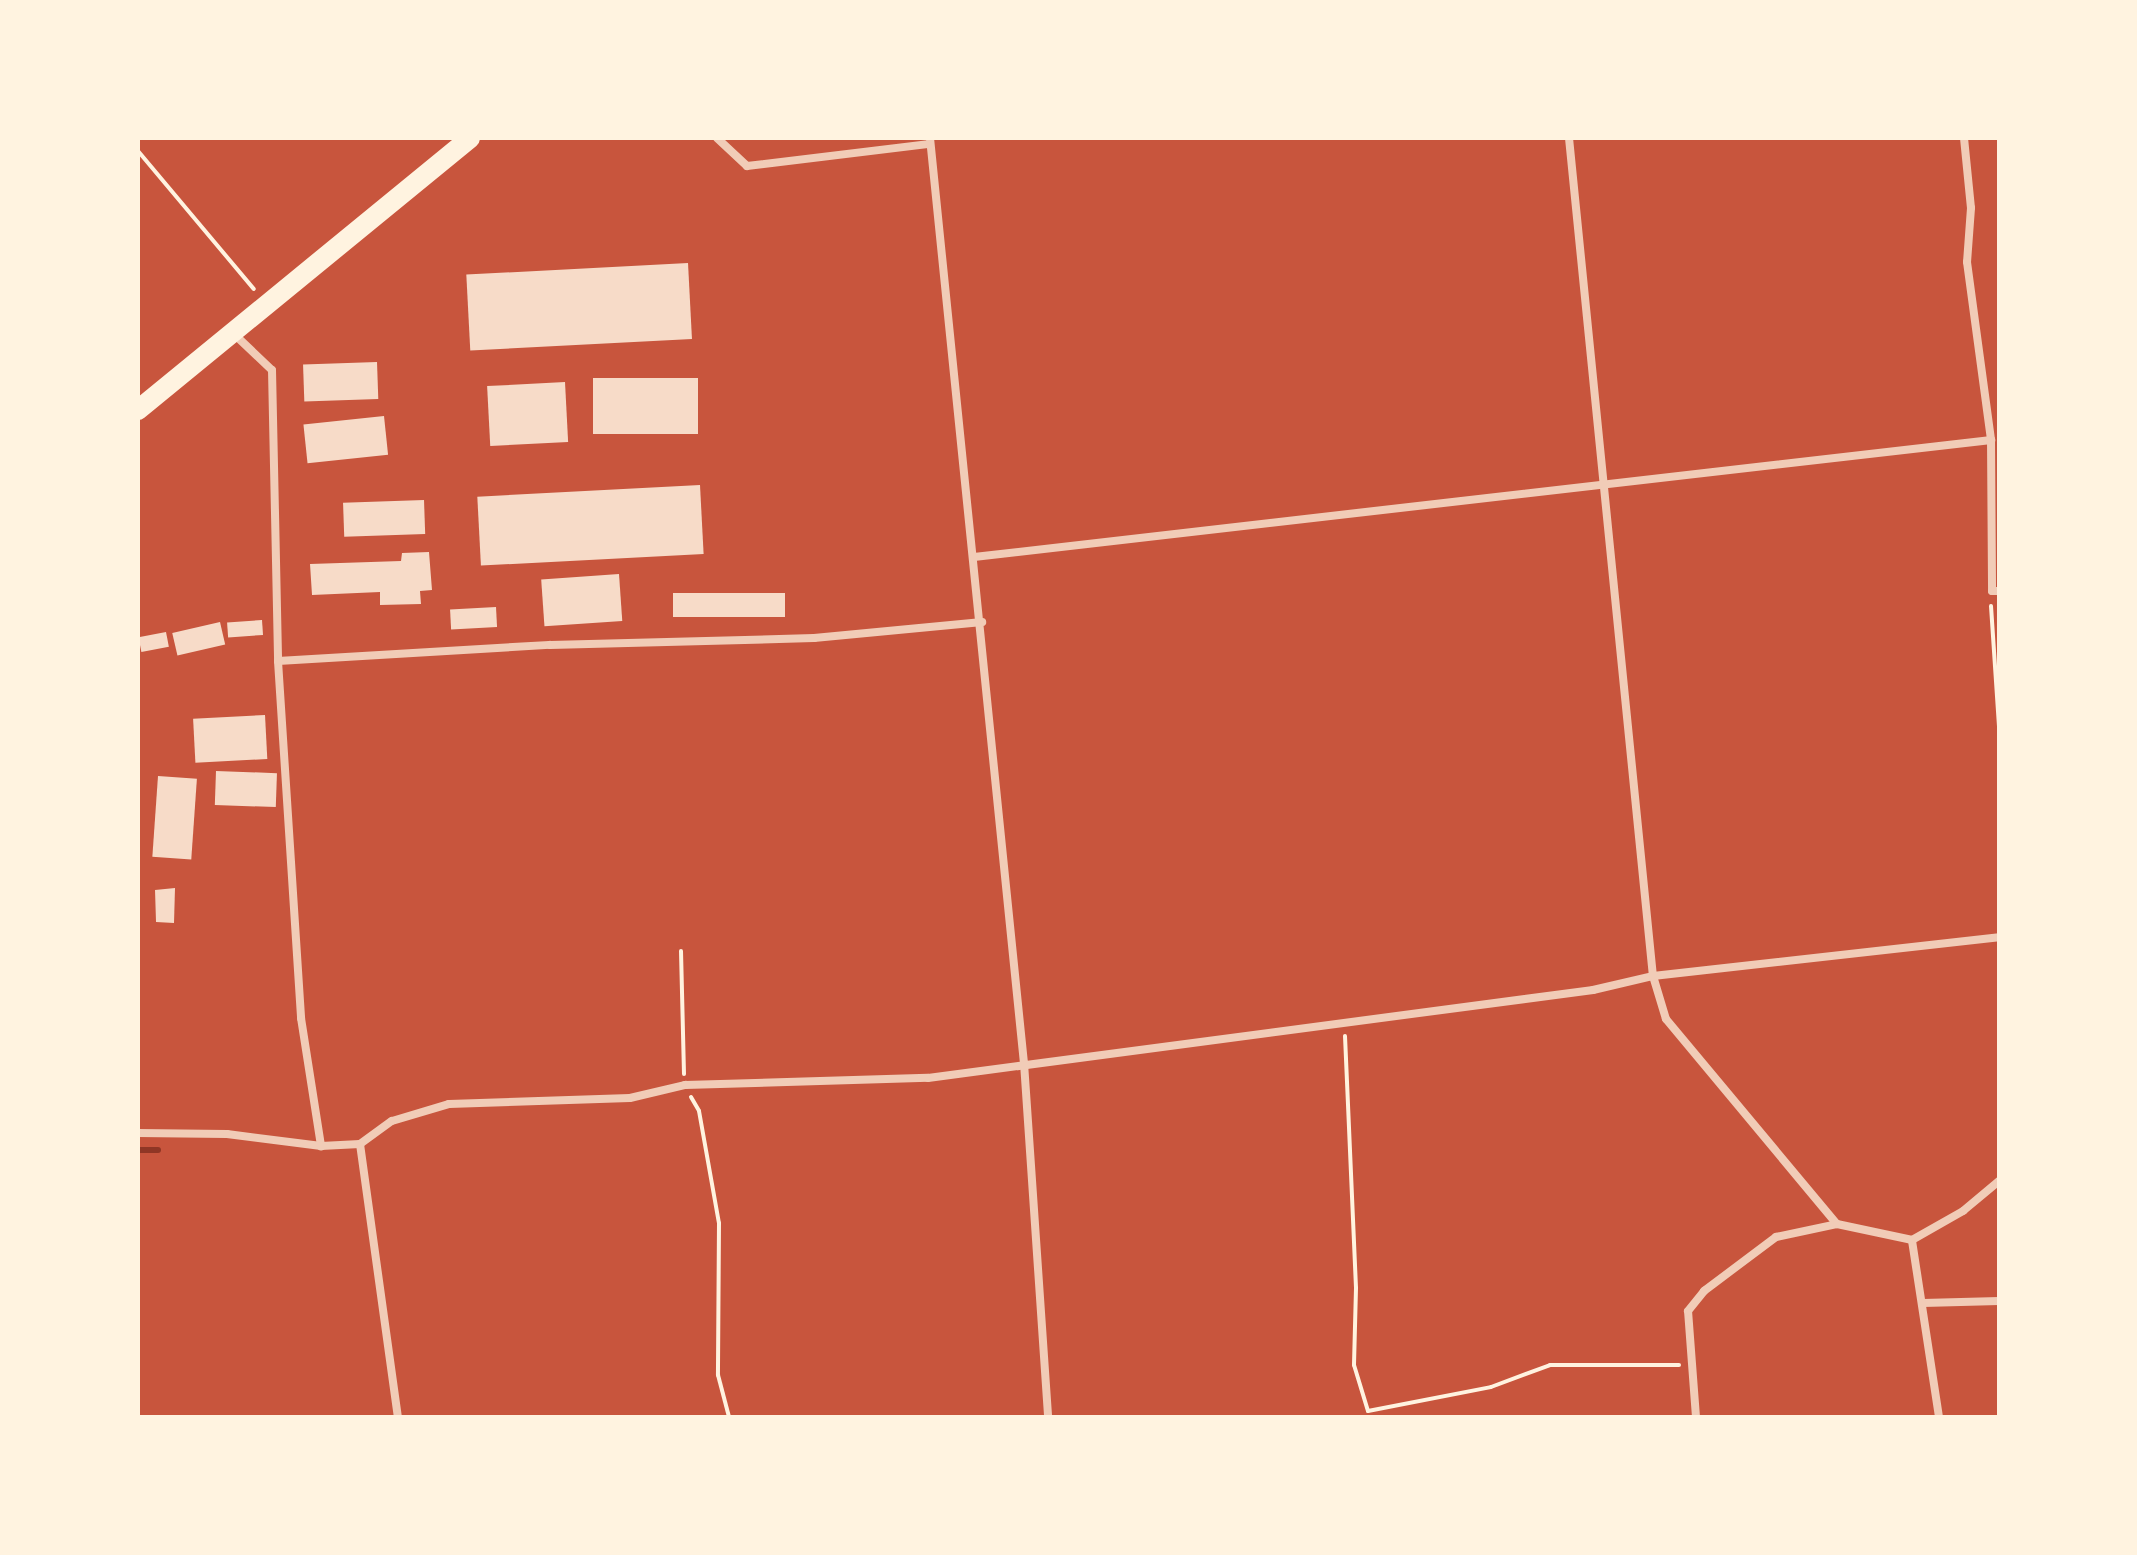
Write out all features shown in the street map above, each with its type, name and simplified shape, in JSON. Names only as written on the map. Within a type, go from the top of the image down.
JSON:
[{"type":"main road","points":[[138,410],[470,138]]},
{"type":"street","points":[[717,138],[747,166],[930,141],[982,622],[1024,1063],[1048,1417]]},
{"type":"street","points":[[1569,138],[1653,976],[1666,1019],[1837,1224]]},
{"type":"street","points":[[1964,138],[1971,208],[1967,262],[1991,440],[1995,591]]},
{"type":"street","points":[[231,332],[272,370],[278,661],[301,1018],[321,1146]]},
{"type":"street","points":[[974,557],[1604,482],[1991,440]]},
{"type":"street","points":[[278,661],[550,645],[814,638],[982,622]]},
{"type":"street","points":[[138,1133],[227,1134],[321,1146],[360,1144],[392,1121],[449,1104],[630,1098],[685,1085],[928,1078],[1344,1020],[1593,990],[1653,976],[1999,937]]},
{"type":"street","points":[[360,1144],[398,1417]]},
{"type":"street","points":[[1696,1417],[1689,1365],[1688,1311],[1704,1291],[1776,1237],[1837,1224],[1912,1240],[1963,1211],[1999,1181]]},
{"type":"street","points":[[1912,1240],[1939,1417]]},
{"type":"street","points":[[1923,1303],[1999,1301]]},
{"type":"path","points":[[138,151],[266,303]]},
{"type":"path","points":[[1995,591],[1990,651],[1999,727]]},
{"type":"path","points":[[681,951],[685,1085],[699,1111],[719,1223],[718,1375],[729,1417]]},
{"type":"path","points":[[1344,1020],[1355,1273],[1354,1365],[1368,1411],[1491,1387],[1550,1365],[1689,1365]]},
{"type":"building","points":[[688,263],[692,339],[470,351],[466,275]]},
{"type":"building","points":[[377,362],[378,399],[304,402],[303,365]]},
{"type":"building","points":[[593,378],[698,378],[698,434],[593,434]]},
{"type":"building","points":[[565,382],[568,442],[490,446],[487,386]]},
{"type":"building","points":[[384,416],[388,455],[308,463],[303,424]]},
{"type":"building","points":[[700,485],[704,554],[481,566],[477,497]]},
{"type":"building","points":[[424,500],[425,534],[344,537],[343,503]]},
{"type":"building","points":[[429,552],[432,590],[420,591],[421,604],[380,605],[380,592],[312,595],[310,564],[401,561],[402,553]]},
{"type":"building","points":[[619,574],[622,621],[544,626],[541,579]]},
{"type":"building","points":[[673,593],[785,593],[785,617],[673,617]]},
{"type":"building","points":[[496,607],[497,627],[451,629],[450,609]]},
{"type":"building","points":[[262,620],[263,635],[228,637],[227,622]]},
{"type":"building","points":[[220,622],[225,644],[177,655],[172,633]]},
{"type":"building","points":[[166,632],[169,647],[141,652],[139,637]]},
{"type":"building","points":[[265,715],[267,759],[195,763],[193,719]]},
{"type":"building","points":[[216,771],[277,773],[276,807],[215,805]]},
{"type":"building","points":[[158,776],[197,779],[191,860],[152,857]]},
{"type":"building","points":[[175,888],[174,923],[156,922],[155,890]]},
{"type":"waterway","points":[[138,1150],[158,1150]]}]
